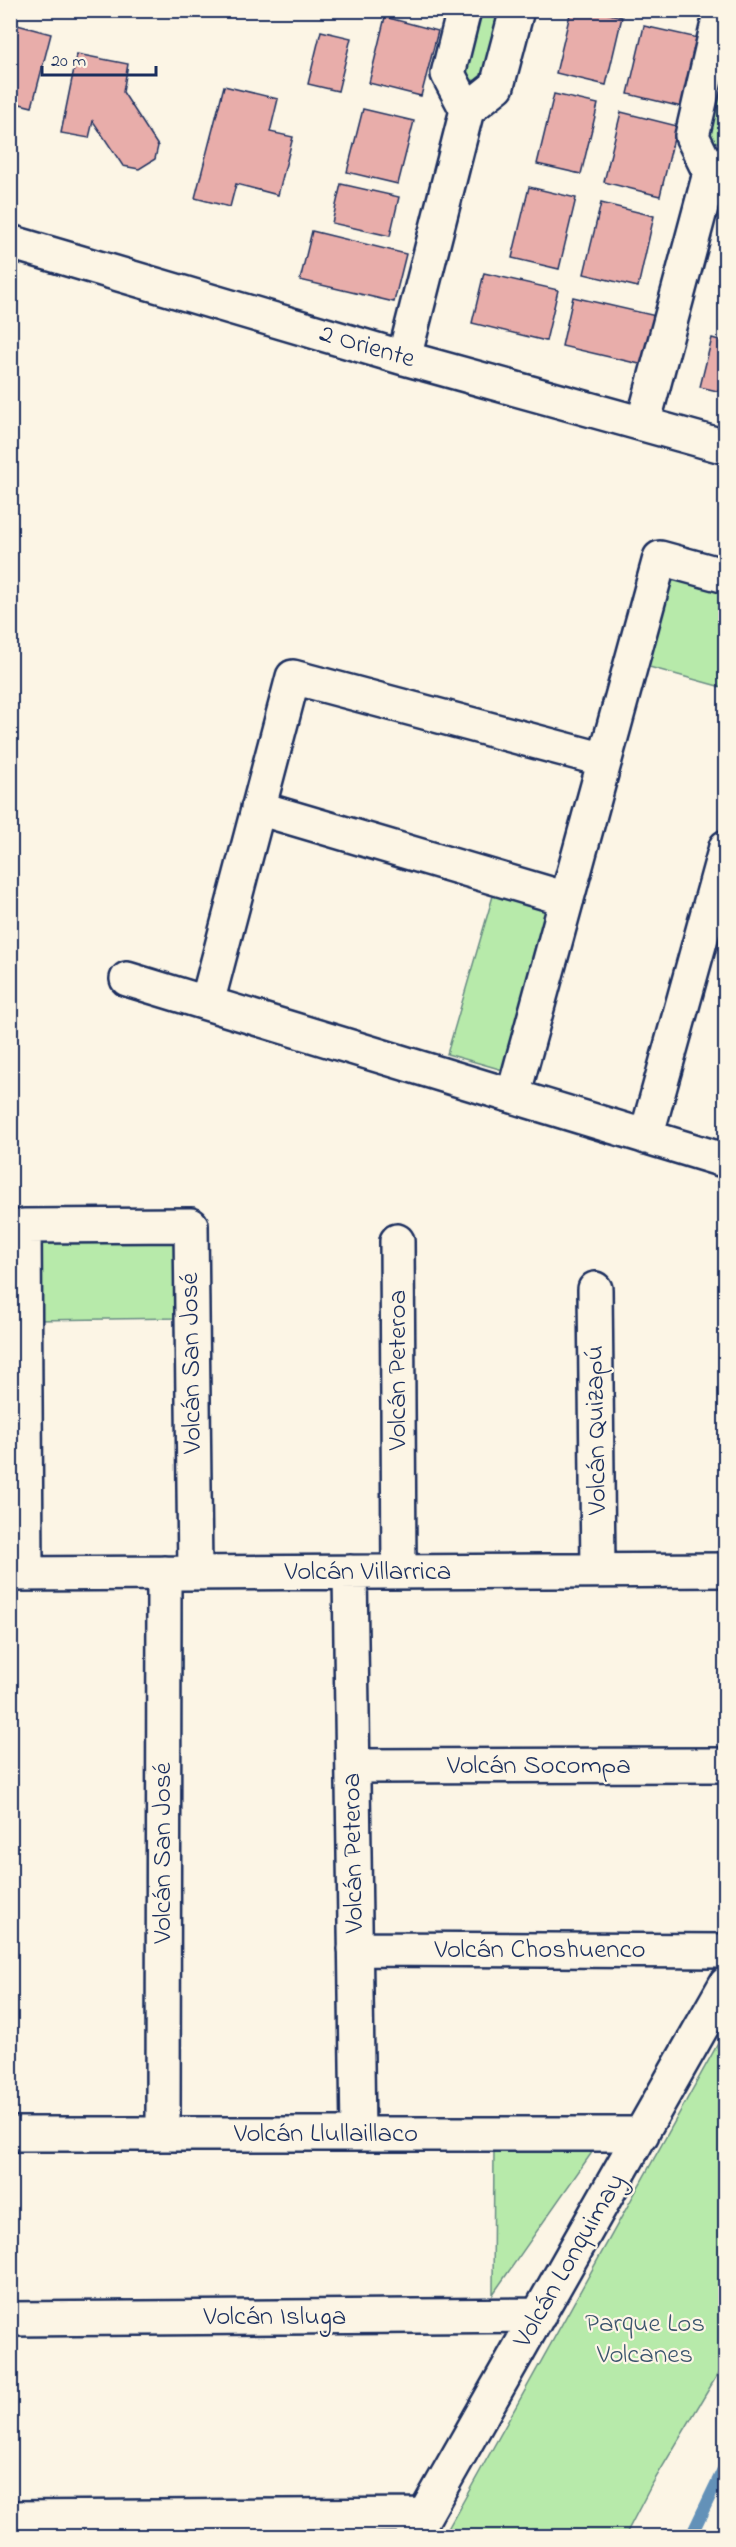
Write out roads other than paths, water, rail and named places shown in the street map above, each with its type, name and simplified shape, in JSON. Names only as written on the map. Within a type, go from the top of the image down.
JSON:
[{"type":"street","points":[[464,10],[448,74],[467,110]]},
{"type":"street","points":[[404,358],[467,110],[497,86],[517,10]]},
{"type":"street","points":[[642,424],[718,168],[692,136],[721,10]]},
{"type":"street","name":"2 Oriente","points":[[10,242],[404,358],[726,447]]},
{"type":"street","points":[[513,1096],[660,558],[726,576]]},
{"type":"street","points":[[207,1004],[293,677],[605,760]]},
{"type":"street","points":[[258,808],[567,899]]},
{"type":"street","points":[[646,1137],[726,847]]},
{"type":"street","points":[[127,979],[720,1159]]},
{"type":"street","name":"Volcán San José","points":[[18,1573],[24,1226],[191,1225],[163,2134]]},
{"type":"street","name":"Volcán Peteroa","points":[[397,1241],[399,1572]]},
{"type":"street","name":"Volcán Quizapú","points":[[595,1289],[598,1570]]},
{"type":"street","name":"Volcán Villarrica","points":[[18,1573],[726,1570]]},
{"type":"street","name":"Volcán Peteroa","points":[[350,1572],[358,2134]]},
{"type":"street","name":"Volcán Socompa","points":[[353,1766],[726,1765]]},
{"type":"street","name":"Volcán Choshuenco","points":[[355,1949],[726,1951]]},
{"type":"street","name":"Volcán Lonquimay","points":[[419,2526],[726,1984]]},
{"type":"street","name":"Volcán Llullaillaco","points":[[10,2134],[642,2134]]},
{"type":"street","name":"Volcán Isluga","points":[[10,2319],[539,2315]]},
{"type":"street","points":[[10,2518],[419,2526]]},
{"type":"waterway","points":[[691,2536],[726,2463]]},
{"type":"park label","name":"Parque Los Volcanes","points":[[645,2340]]}]
